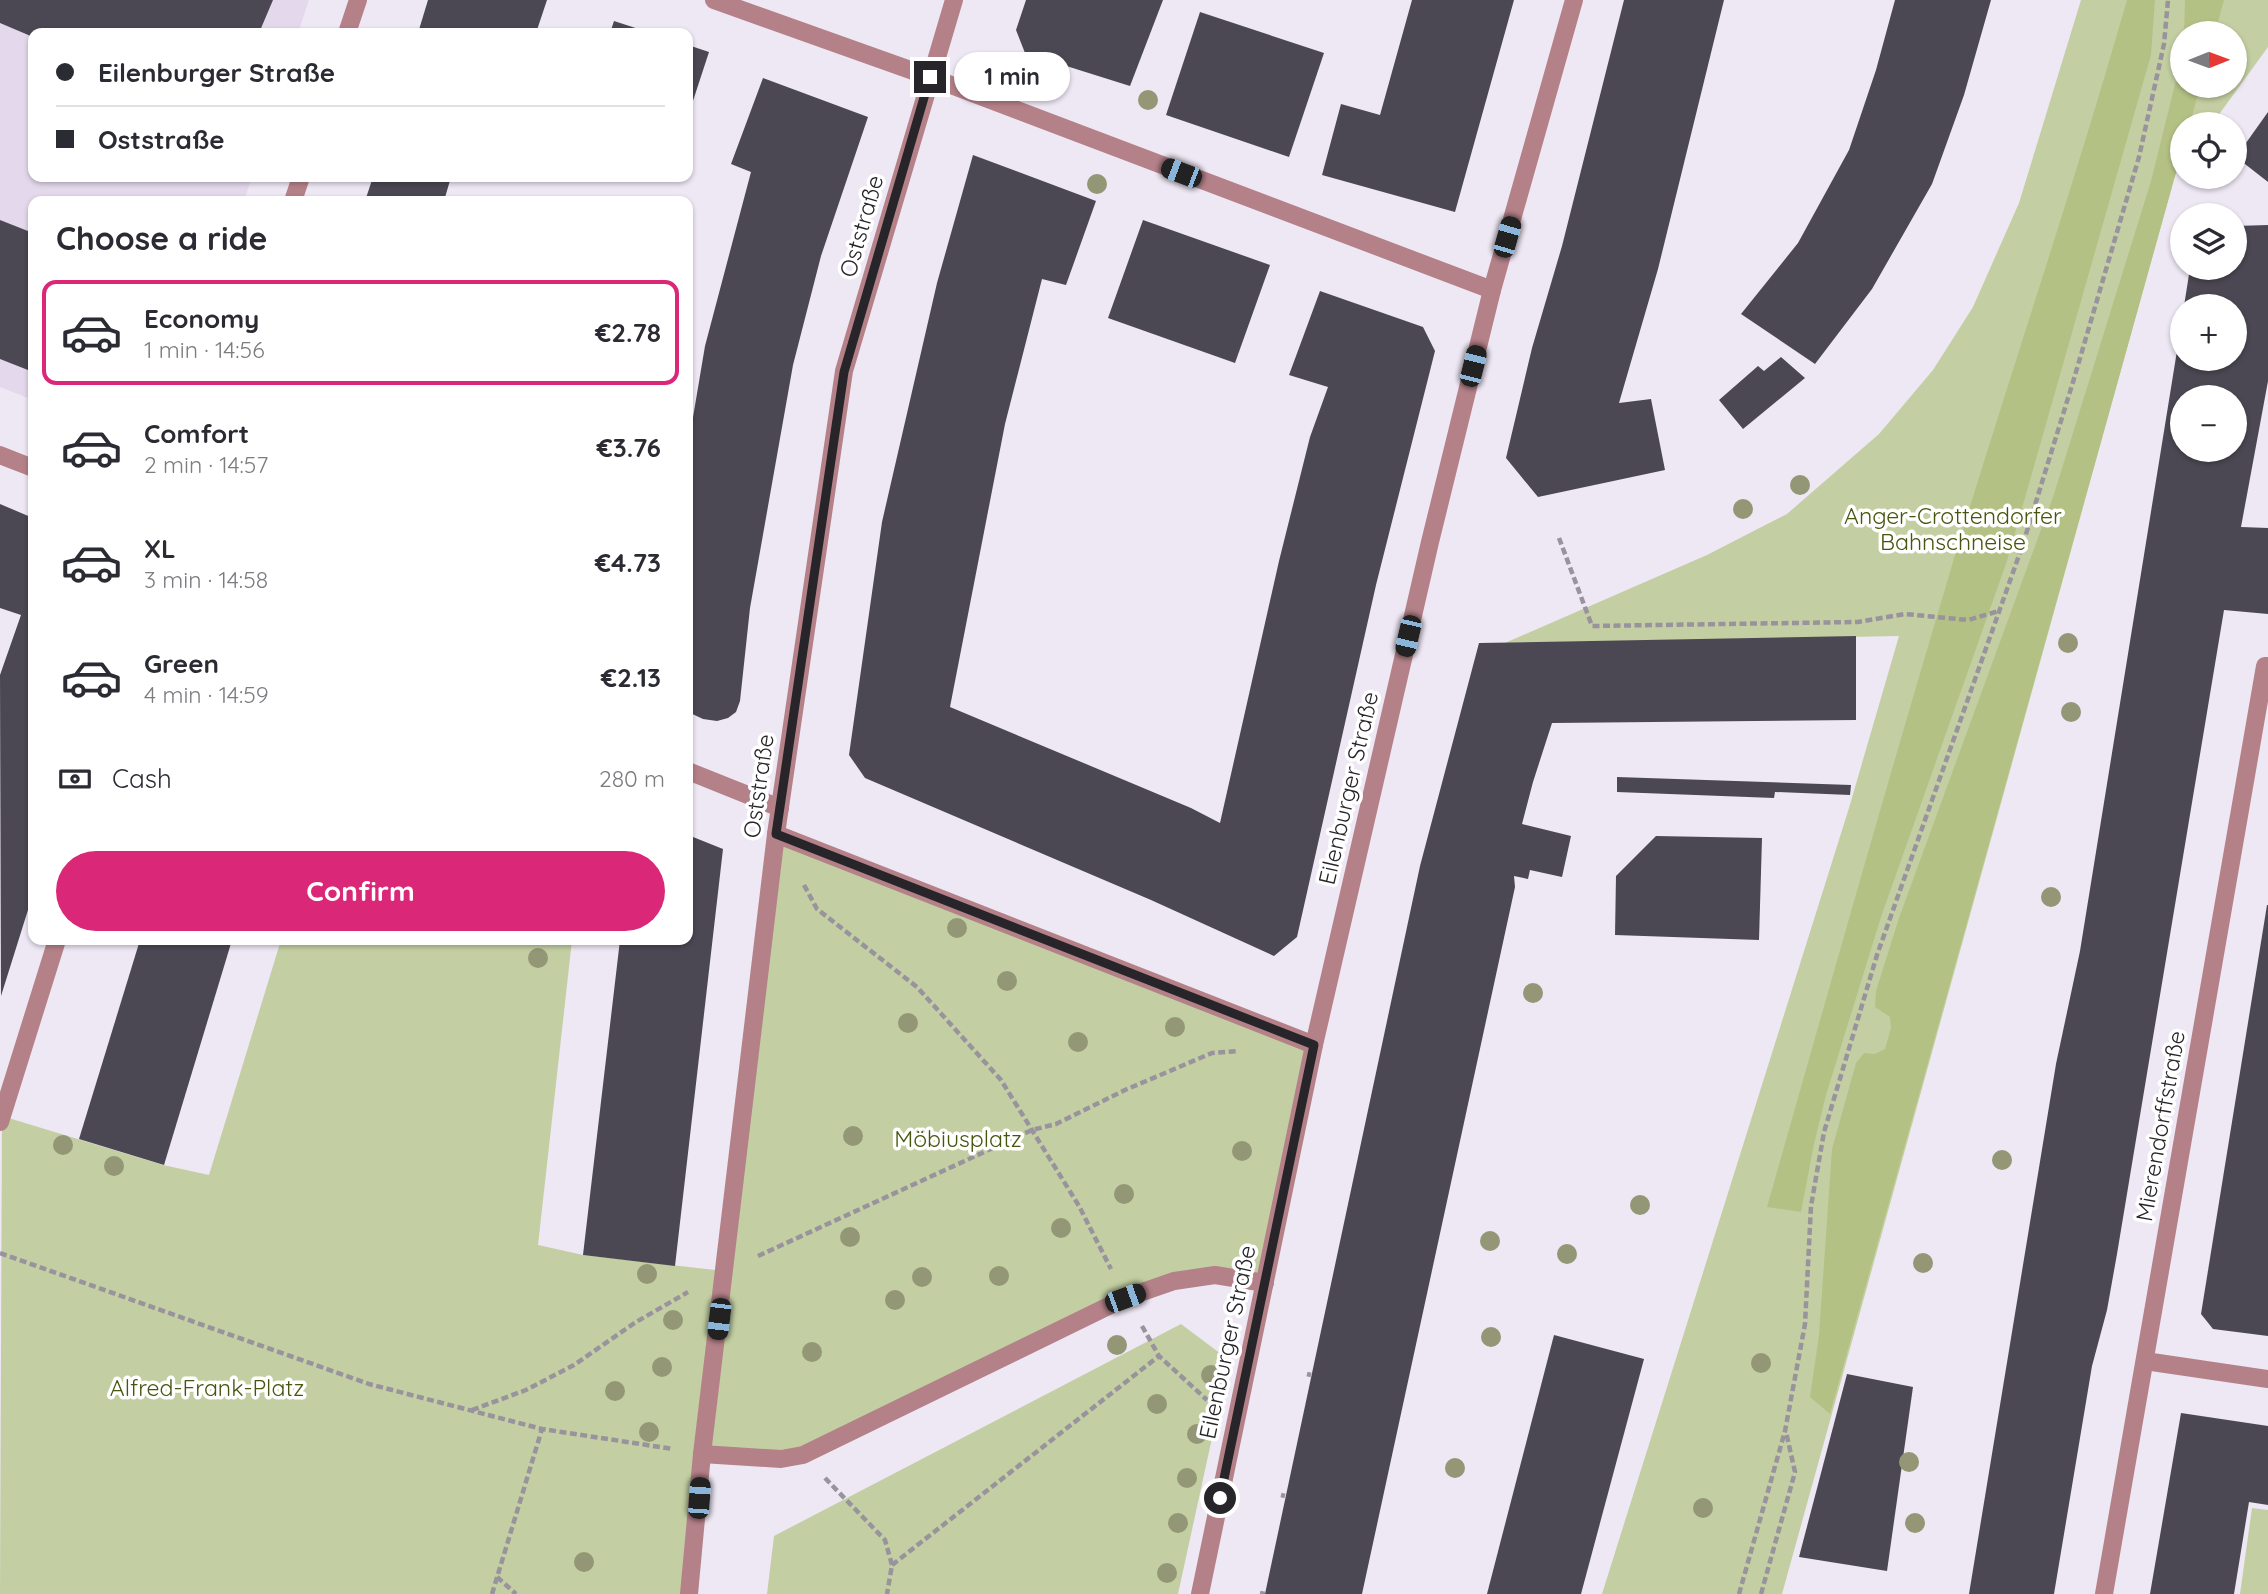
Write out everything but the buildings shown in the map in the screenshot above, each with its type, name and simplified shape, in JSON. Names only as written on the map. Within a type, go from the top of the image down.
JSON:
[{"type":"street","points":[[349,28],[358,0]]},
{"type":"street","points":[[714,0],[930,77],[1492,290]]},
{"type":"street","name":"Oststraße","points":[[689,1594],[702,1454],[779,808],[844,372],[954,0]]},
{"type":"street","name":"Eilenburger Straße","points":[[1200,1594],[1314,1045],[1430,542],[1492,290],[1574,0]]},
{"type":"street","points":[[0,455],[28,466]]},
{"type":"street","name":"Mierendorffstraße","points":[[2104,1594],[2267,666]]},
{"type":"street","points":[[693,773],[779,808]]},
{"type":"street","points":[[776,834],[1314,1045]]},
{"type":"street","points":[[0,1122],[55,945]]},
{"type":"street","points":[[702,1454],[780,1459],[803,1455],[1125,1298],[1174,1281],[1215,1275],[1265,1283]]},
{"type":"street","points":[[2145,1361],[2268,1379]]},
{"type":"path","points":[[1739,1594],[1785,1432],[1805,1324],[1811,1206],[1824,1132],[1877,956],[2000,610],[2052,452],[2139,157],[2164,44],[2168,0]]},
{"type":"path","points":[[1559,538],[1592,626],[1858,622],[1905,614],[1968,620],[2000,610]]},
{"type":"path","points":[[776,834],[817,909],[917,987],[1001,1080],[1079,1206],[1112,1270]]},
{"type":"path","points":[[787,1243],[1032,1130],[1056,1124],[1125,1090],[1212,1053]]},
{"type":"path","points":[[0,1253],[369,1384],[542,1429],[702,1454]]},
{"type":"path","points":[[472,1410],[526,1390],[574,1365],[636,1322],[725,1272]]},
{"type":"path","points":[[1141,1325],[1159,1356],[1235,1426]]},
{"type":"path","points":[[892,1565],[1159,1356]]},
{"type":"path","points":[[492,1594],[542,1429]]},
{"type":"path","points":[[1761,1594],[1795,1472],[1785,1432]]},
{"type":"path","points":[[821,1475],[884,1540],[892,1565],[887,1594]]},
{"type":"path","points":[[497,1577],[516,1594]]},
{"type":"shaded area","points":[[0,0],[309,0],[300,28],[28,28],[28,182],[250,182],[246,196],[28,196],[28,398],[0,387]]},
{"type":"green space","name":"Anger-Crottendorfer Bahnschneise","points":[[2081,0],[2268,0],[2268,47],[2247,76],[2247,21],[2170,21],[2170,98],[2231,98],[2221,112],[2170,112],[2171,189],[1782,1594],[1602,1594],[1849,808],[1899,636],[1505,643],[1707,555],[1787,514],[1879,434],[1933,370],[1973,307],[2019,203]]},
{"type":"green space","points":[[2127,0],[2155,0],[2151,55],[2007,561],[1881,917],[1826,1095],[1801,1212],[1767,1207],[1953,562]]},
{"type":"green space","points":[[2185,0],[2224,0],[2218,21],[2184,21]]},
{"type":"green space","points":[[2172,98],[2197,98],[2193,112],[2170,112],[2171,189],[1830,1414],[1810,1397],[1819,1335],[1832,1149],[1856,1063],[1864,1053],[1875,1054],[1885,1049],[1891,1028],[1890,1017],[1875,1007],[1876,991],[1899,918],[2054,494],[2151,181]]},
{"type":"green space","points":[[776,834],[1314,1045],[1265,1283],[1174,1281],[803,1455],[702,1454],[689,1594],[0,1594],[2,1116],[163,1165],[209,1175],[279,945],[571,945],[538,1245],[583,1255],[724,1271]]},
{"type":"green space","points":[[1181,1324],[1229,1360],[1178,1594],[767,1594],[774,1536]]},
{"type":"green space","points":[[2252,1508],[2268,1510],[2268,1594],[2240,1594]]},
{"type":"route","points":[[930,77],[844,372],[776,834],[1314,1045],[1220,1498]]},
{"type":"park label","name":"Möbiusplatz","points":[[958,1138]]},
{"type":"park label","name":"Alfred-Frank-Platz","points":[[207,1387]]}]
